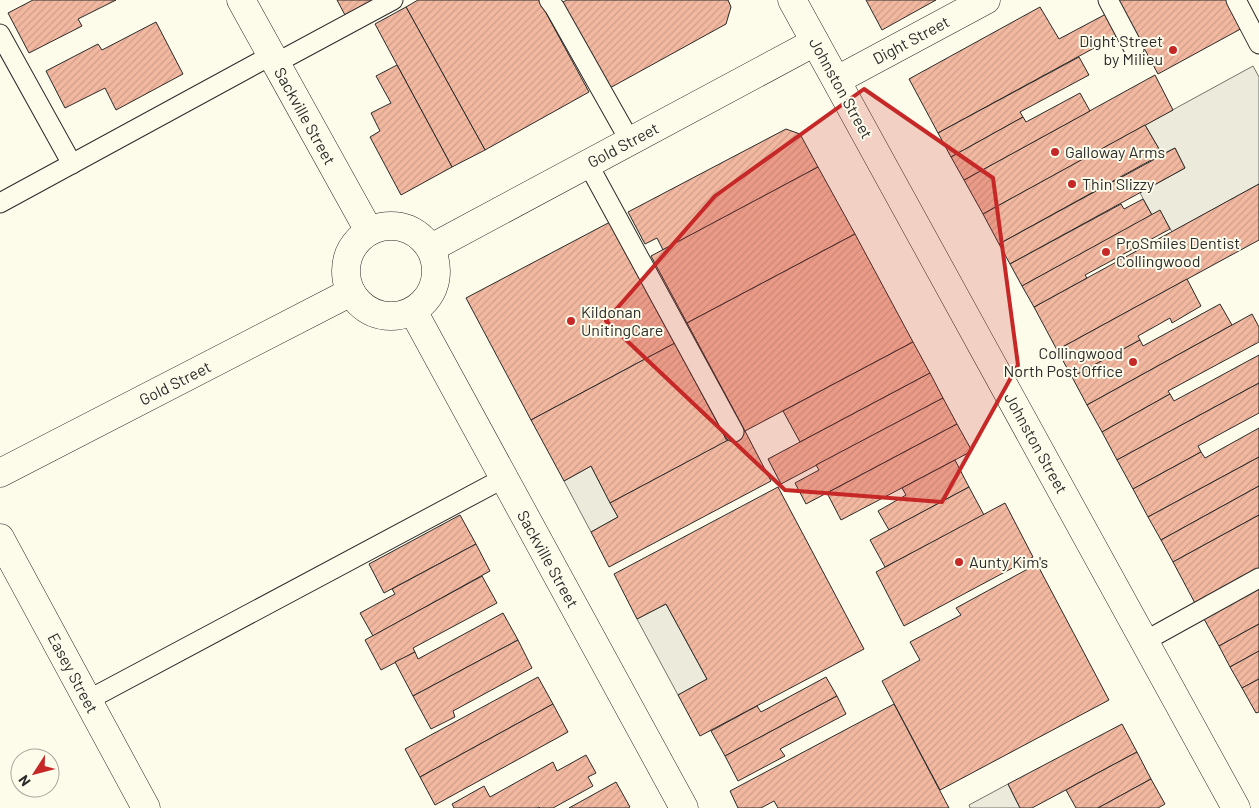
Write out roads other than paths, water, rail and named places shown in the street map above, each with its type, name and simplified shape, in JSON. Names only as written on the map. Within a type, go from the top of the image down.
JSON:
[{"type":"street","name":"Sackville Street","points":[[242,0],[369,231]]},
{"type":"street","name":"Johnston Street","points":[[792,0],[1236,808]]},
{"type":"street","name":"Dight Street","points":[[836,80],[986,0]]},
{"type":"street","name":"Gold Street","points":[[430,248],[815,42]]},
{"type":"street","points":[[396,225],[422,237],[430,248],[436,262],[434,284],[424,303],[412,311],[399,316],[385,316],[371,312],[359,304],[351,292],[346,279],[346,265],[350,251],[358,239],[369,231],[382,226],[396,225]]},
{"type":"street","name":"Gold Street","points":[[0,473],[351,292]]},
{"type":"street","name":"Sackville Street","points":[[412,311],[684,808]]},
{"type":"street","name":"Easey Street","points":[[0,538],[146,808]]},
{"type":"lane","points":[[0,203],[274,59],[393,0]]},
{"type":"lane","points":[[549,0],[630,141]]},
{"type":"lane","points":[[1108,0],[1134,49]]},
{"type":"lane","points":[[1236,0],[1259,44]]},
{"type":"lane","points":[[0,34],[72,164]]},
{"type":"lane","points":[[588,164],[734,432]]},
{"type":"lane","points":[[88,700],[504,478]]},
{"type":"lane","points":[[1145,640],[1259,578]]},
{"type":"place","name":"Dight Street by Milieu","points":[[1173,50]]},
{"type":"place","name":"Galloway Arms","points":[[1055,152]]},
{"type":"place","name":"Thin Slizzy","points":[[1072,184]]},
{"type":"place","name":"ProSmiles Dentist Collingwood","points":[[1106,252]]},
{"type":"place","name":"Kildonan UnitingCare","points":[[571,321]]},
{"type":"place","name":"Collingwood North Post Office","points":[[1133,362]]},
{"type":"place","name":"Aunty Kim's","points":[[959,562]]}]
